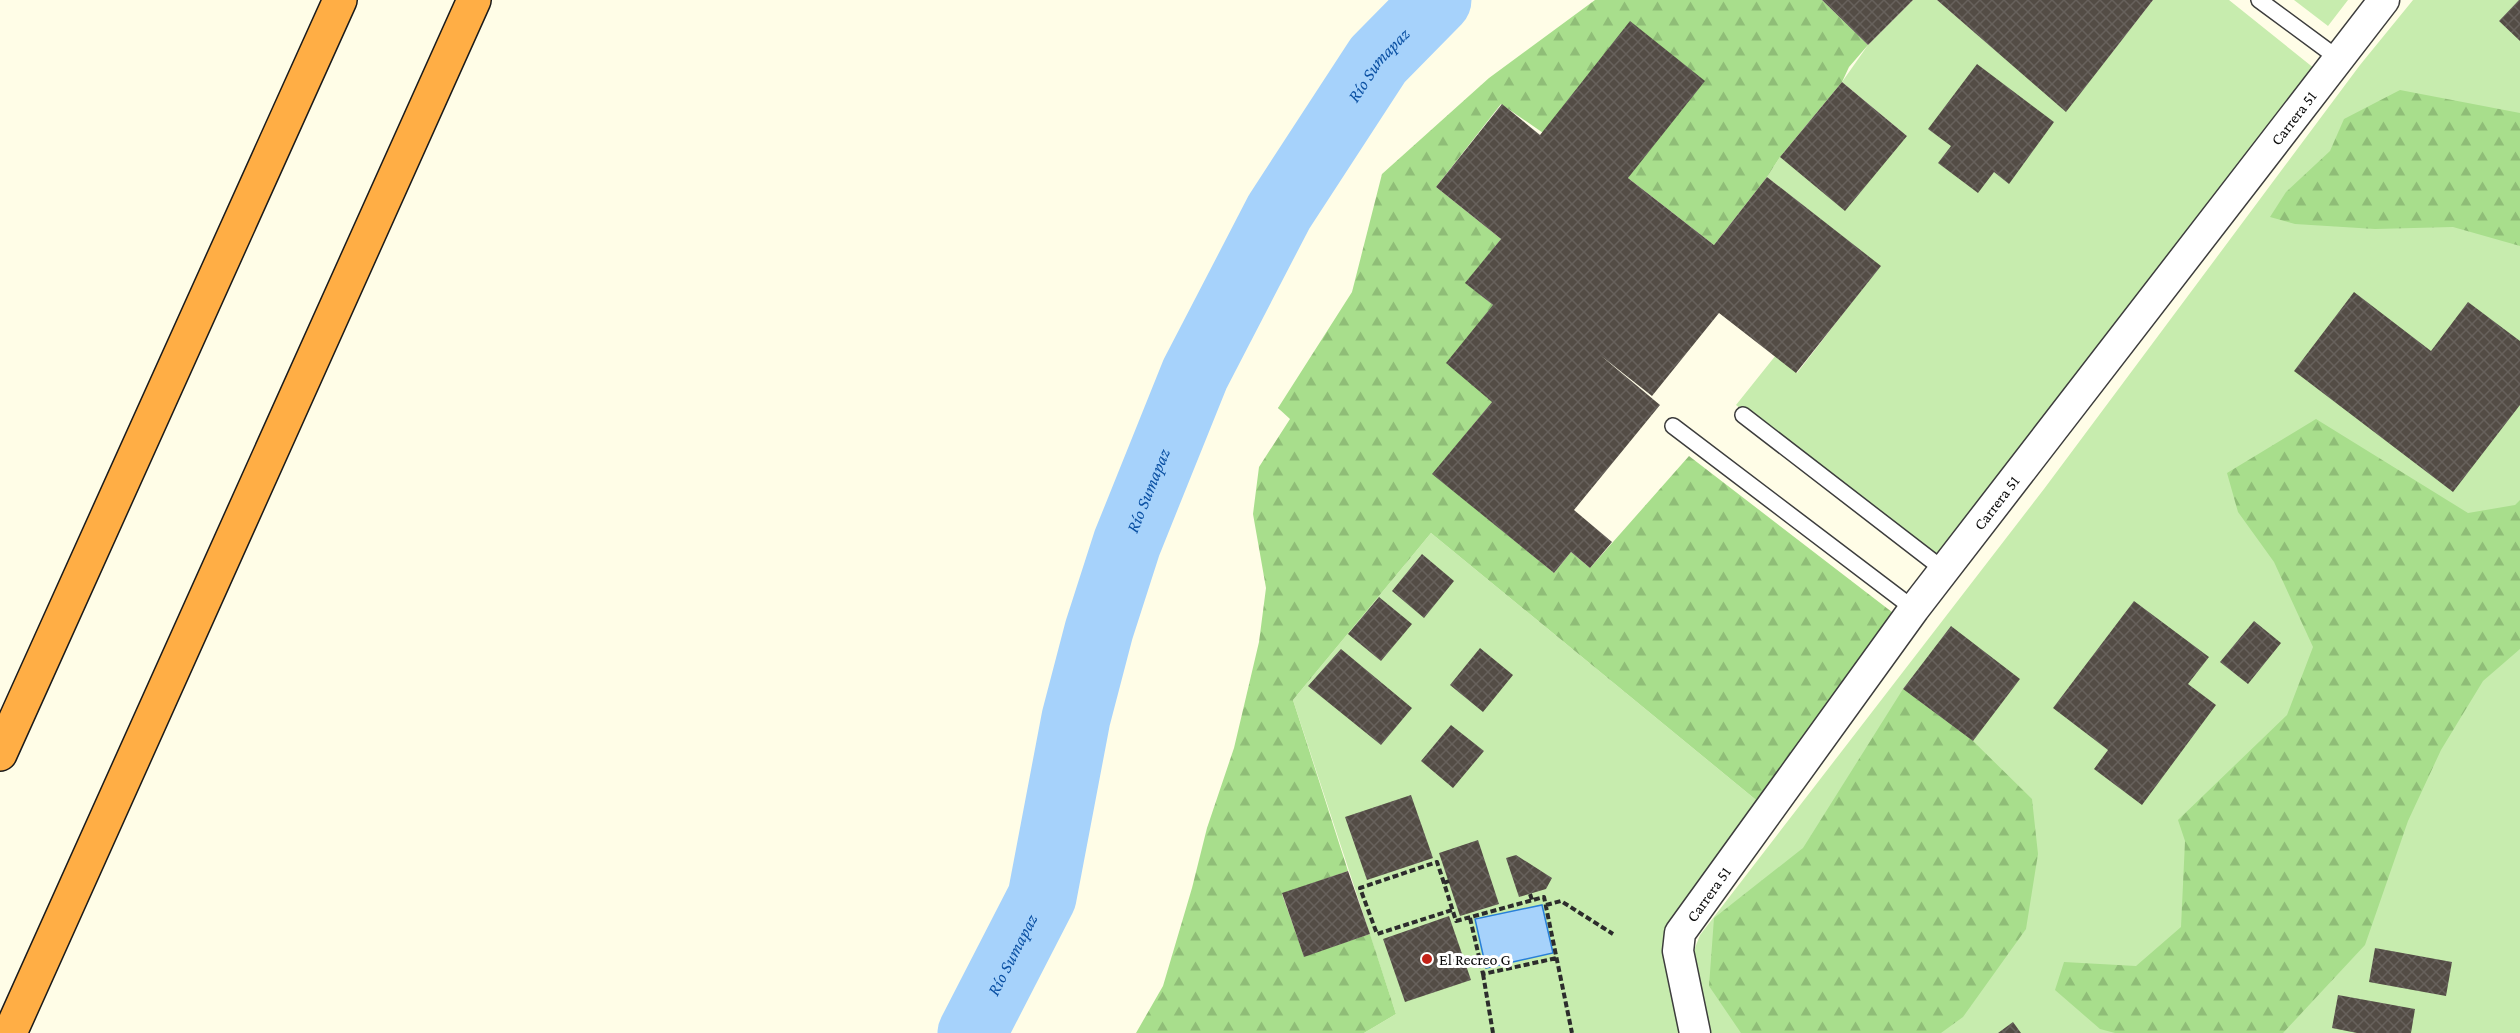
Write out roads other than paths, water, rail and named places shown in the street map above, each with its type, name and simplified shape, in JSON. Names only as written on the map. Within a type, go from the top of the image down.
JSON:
[{"type":"highway","points":[[0,754],[340,0]]},
{"type":"highway","points":[[10,1033],[474,0]]},
{"type":"street","name":"Carrera 51","points":[[1695,1033],[1678,951],[1680,933],[1914,609],[2384,0]]},
{"type":"lane","points":[[2259,0],[2339,59]]},
{"type":"lane","points":[[1743,416],[1944,570]]},
{"type":"lane","points":[[1673,426],[1914,609]]},
{"type":"water","points":[[1542,905],[1553,953],[1486,968],[1475,919]]},
{"type":"waterway","name":"Río Sumapaz","points":[[972,1033],[1042,897],[1076,718],[1099,630],[1127,543],[1195,374],[1279,212],[1378,60],[1437,0]]},
{"type":"place","name":"El Recreo G","points":[[1427,959]]}]
